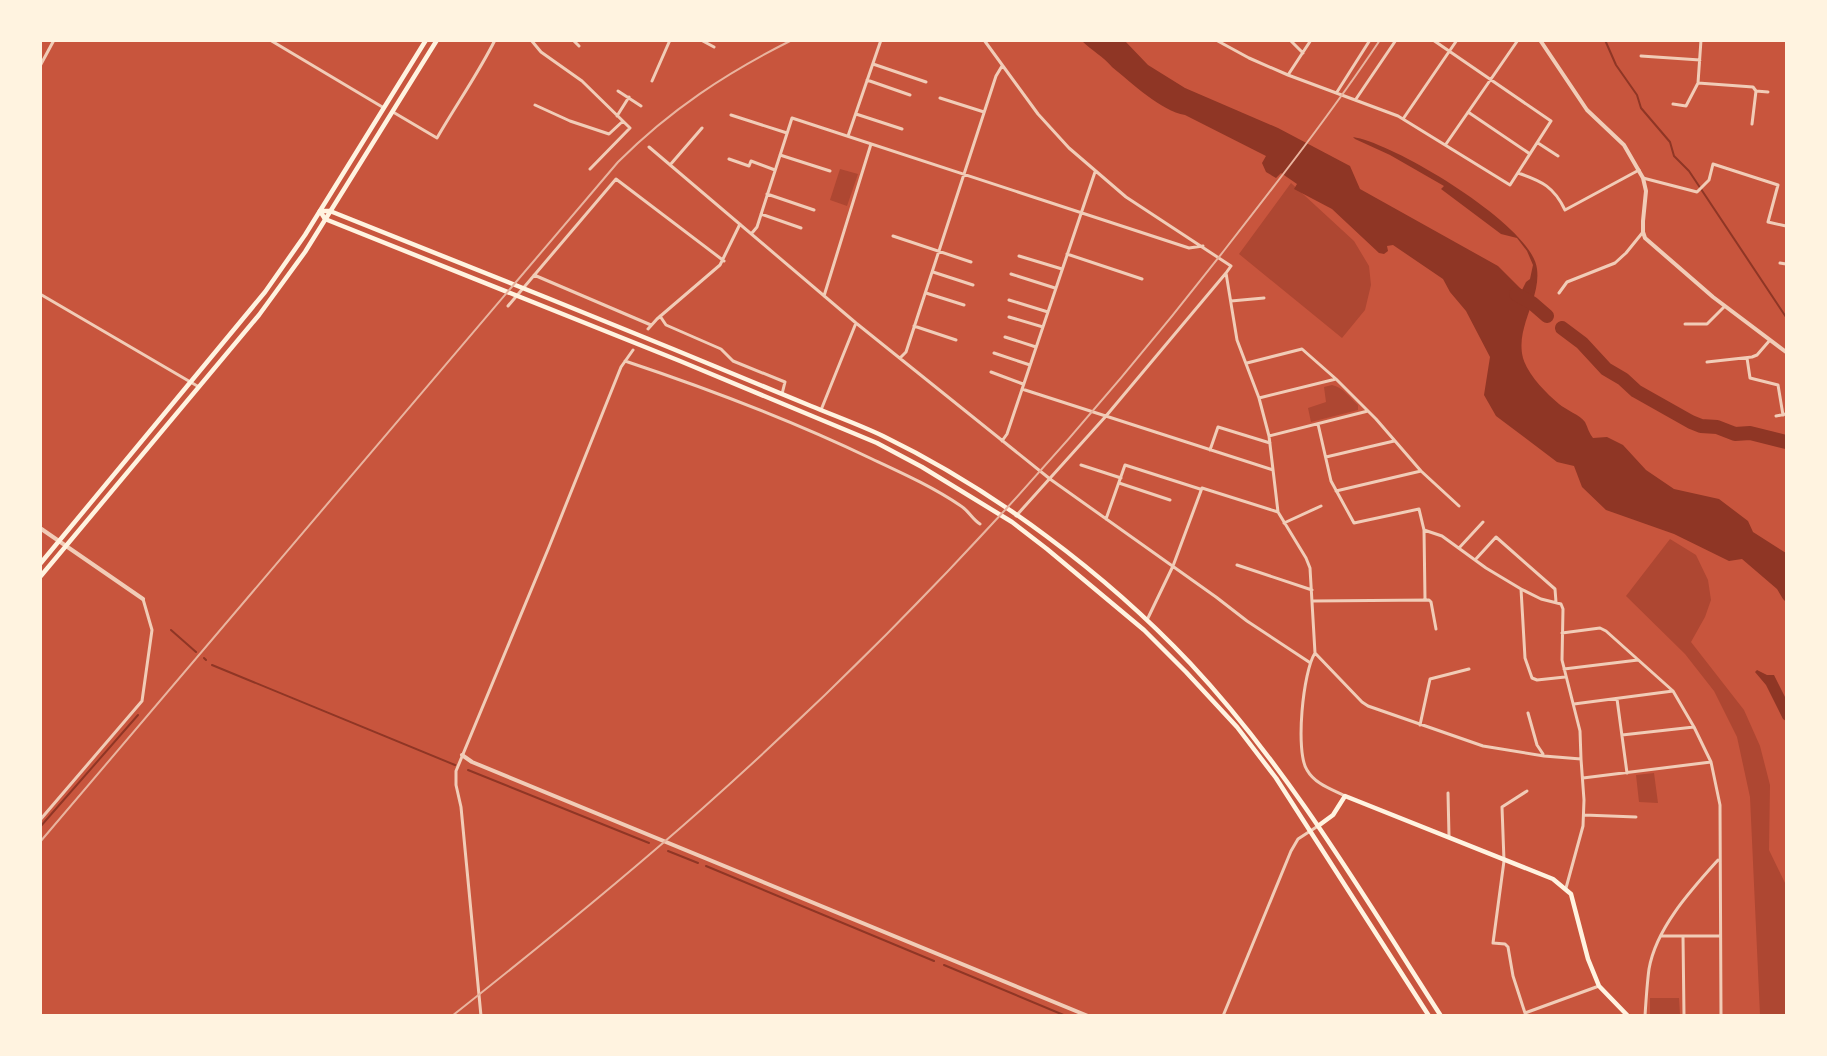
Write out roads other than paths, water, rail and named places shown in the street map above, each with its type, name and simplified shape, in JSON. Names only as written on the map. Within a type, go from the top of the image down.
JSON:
[{"type":"main road","points":[[40,564],[265,292],[320,211],[426,40]]},
{"type":"main road","points":[[40,577],[258,315],[302,256],[437,40]]},
{"type":"main road","points":[[320,211],[330,211],[881,435],[999,503],[1065,551],[1147,620],[1190,663],[1243,723],[1282,773],[1318,826],[1441,1016]]},
{"type":"main road","points":[[320,211],[326,219],[877,443],[922,467],[1012,522],[1144,630],[1237,727],[1276,778],[1429,1016]]},
{"type":"main road","points":[[1318,826],[1333,815],[1344,796],[1553,879],[1566,888],[1574,901],[1588,959],[1599,986],[1628,1016]]},
{"type":"street","points":[[40,66],[54,40]]},
{"type":"street","points":[[270,40],[384,108]]},
{"type":"street","points":[[393,112],[437,138],[466,87],[476,77],[495,40]]},
{"type":"street","points":[[531,40],[541,52],[582,81],[630,128],[590,169]]},
{"type":"street","points":[[573,40],[579,46]]},
{"type":"street","points":[[652,81],[670,40]]},
{"type":"street","points":[[701,40],[714,47]]},
{"type":"street","points":[[848,136],[881,40]]},
{"type":"street","points":[[984,40],[1038,114],[1095,172],[1126,197],[1231,266],[1107,416],[1016,516]]},
{"type":"street","points":[[1216,40],[1288,75],[1356,99],[1402,119],[1510,185],[1551,121],[1433,40]]},
{"type":"street","points":[[1290,40],[1303,53]]},
{"type":"street","points":[[1288,75],[1311,40]]},
{"type":"street","points":[[1337,92],[1370,40]]},
{"type":"street","points":[[1356,99],[1396,40]]},
{"type":"street","points":[[1402,119],[1457,40]]},
{"type":"street","points":[[1446,144],[1518,40]]},
{"type":"street","points":[[1540,40],[1578,99],[1624,145],[1643,178],[1646,202],[1642,232],[1626,253],[1615,263],[1567,282],[1559,293]]},
{"type":"street","points":[[1673,104],[1686,106],[1698,83],[1701,40]]},
{"type":"street","points":[[1641,56],[1700,60]]},
{"type":"street","points":[[873,64],[926,82]]},
{"type":"street","points":[[901,358],[906,352],[996,76],[1002,66]]},
{"type":"street","points":[[867,80],[910,95]]},
{"type":"street","points":[[1698,83],[1753,87],[1756,91],[1768,92]]},
{"type":"street","points":[[618,91],[641,106]]},
{"type":"street","points":[[1752,124],[1756,91]]},
{"type":"street","points":[[617,116],[629,98]]},
{"type":"street","points":[[940,98],[985,112]]},
{"type":"street","points":[[535,105],[570,121],[609,134],[623,121]]},
{"type":"street","points":[[1468,112],[1530,154]]},
{"type":"street","points":[[856,114],[902,129]]},
{"type":"street","points":[[731,115],[787,133]]},
{"type":"street","points":[[753,231],[768,194],[792,118],[1189,248],[1203,246]]},
{"type":"street","points":[[670,165],[702,128]]},
{"type":"street","points":[[1538,143],[1558,156]]},
{"type":"street","points":[[825,294],[871,144]]},
{"type":"street","points":[[649,147],[740,224],[753,231],[856,323],[1004,438],[1050,479],[1247,621],[1312,658],[1368,706],[1483,746],[1544,756],[1581,759]]},
{"type":"street","points":[[780,155],[830,171]]},
{"type":"street","points":[[729,159],[749,166],[751,162],[775,170]]},
{"type":"street","points":[[1643,178],[1697,192],[1709,180],[1713,164],[1778,185],[1768,222],[1786,226]]},
{"type":"street","points":[[1518,173],[1537,180],[1557,193],[1565,210],[1639,170]]},
{"type":"street","points":[[1004,438],[1095,172]]},
{"type":"street","points":[[508,306],[616,179],[724,261]]},
{"type":"street","points":[[768,194],[814,210]]},
{"type":"street","points":[[761,214],[801,228]]},
{"type":"street","points":[[648,329],[724,261],[740,224]]},
{"type":"street","points":[[1642,232],[1652,246],[1724,306],[1786,352]]},
{"type":"street","points":[[893,236],[971,262]]},
{"type":"street","points":[[1067,254],[1142,279]]},
{"type":"street","points":[[1019,256],[1062,269]]},
{"type":"street","points":[[1780,263],[1786,264]]},
{"type":"street","points":[[933,272],[973,285]]},
{"type":"street","points":[[1226,273],[1237,340],[1259,398],[1269,436],[1278,512],[1310,568],[1313,601],[1312,658],[1303,710],[1302,758],[1305,768],[1320,784],[1344,796]]},
{"type":"street","points":[[1011,274],[1056,288]]},
{"type":"street","points":[[534,275],[652,325]]},
{"type":"street","points":[[926,293],[964,305]]},
{"type":"street","points":[[40,294],[199,387]]},
{"type":"street","points":[[1232,301],[1264,298]]},
{"type":"street","points":[[1009,300],[1048,312]]},
{"type":"street","points":[[1685,324],[1707,324],[1724,306]]},
{"type":"street","points":[[660,316],[666,325],[720,349],[733,361],[786,382],[782,394]]},
{"type":"street","points":[[1009,317],[1042,327]]},
{"type":"street","points":[[820,410],[856,323]]},
{"type":"street","points":[[914,327],[956,340]]},
{"type":"street","points":[[1005,337],[1036,347]]},
{"type":"street","points":[[1707,362],[1757,355],[1771,339]]},
{"type":"street","points":[[1246,363],[1302,348],[1368,411],[1421,471],[1459,506]]},
{"type":"street","points":[[481,1016],[461,807],[455,778],[462,756],[625,361],[633,350]]},
{"type":"street","points":[[994,353],[1030,365]]},
{"type":"street","points":[[1747,358],[1750,378],[1779,385],[1785,415],[1776,416]]},
{"type":"street","points":[[625,361],[743,401],[843,444],[964,507],[980,524]]},
{"type":"street","points":[[991,372],[1024,384]]},
{"type":"street","points":[[1259,398],[1336,379]]},
{"type":"street","points":[[1022,389],[1273,470]]},
{"type":"street","points":[[1269,436],[1368,411]]},
{"type":"street","points":[[1318,424],[1331,481],[1354,523],[1419,509],[1424,530],[1425,599]]},
{"type":"street","points":[[1210,450],[1218,427],[1270,444]]},
{"type":"street","points":[[1326,457],[1394,441]]},
{"type":"street","points":[[1081,465],[1121,478]]},
{"type":"street","points":[[1107,519],[1125,465],[1278,512]]},
{"type":"street","points":[[1336,491],[1421,471]]},
{"type":"street","points":[[1119,483],[1170,500]]},
{"type":"street","points":[[1147,620],[1173,566],[1201,489]]},
{"type":"street","points":[[1284,523],[1321,506]]},
{"type":"street","points":[[1459,548],[1483,522]]},
{"type":"street","points":[[40,528],[142,599],[152,630],[142,701],[40,820]]},
{"type":"street","points":[[1424,530],[1442,536],[1521,589],[1541,599],[1556,602],[1563,609],[1561,650],[1565,677],[1580,731],[1584,815],[1584,826],[1566,888]]},
{"type":"street","points":[[1475,560],[1496,537],[1555,589],[1556,602]]},
{"type":"street","points":[[1237,565],[1312,590]]},
{"type":"street","points":[[1521,589],[1525,658],[1532,678],[1537,680],[1565,677]]},
{"type":"street","points":[[1313,601],[1425,599],[1431,602],[1436,629]]},
{"type":"street","points":[[1562,633],[1600,628],[1638,660],[1673,692],[1694,726],[1710,762],[1720,805],[1721,1016]]},
{"type":"street","points":[[1564,669],[1638,660]]},
{"type":"street","points":[[1420,725],[1430,679],[1469,669]]},
{"type":"street","points":[[1574,704],[1673,692]]},
{"type":"street","points":[[1617,699],[1627,773]]},
{"type":"street","points":[[1528,712],[1538,745],[1544,756]]},
{"type":"street","points":[[1622,735],[1694,726]]},
{"type":"street","points":[[462,756],[1088,1016]]},
{"type":"street","points":[[1583,778],[1710,762]]},
{"type":"street","points":[[1527,791],[1502,807],[1504,861],[1492,943],[1508,946],[1513,976],[1524,1014],[1599,986]]},
{"type":"street","points":[[1448,793],[1449,838]]},
{"type":"street","points":[[1584,815],[1636,817]]},
{"type":"street","points":[[1222,1016],[1291,851],[1298,839],[1318,826]]},
{"type":"street","points":[[1645,1016],[1649,968],[1661,936],[1684,898],[1719,859]]},
{"type":"street","points":[[1661,936],[1720,936]]},
{"type":"street","points":[[1683,936],[1684,1016]]},
{"type":"waterway","points":[[1605,40],[1616,65],[1637,95],[1641,108],[1670,142],[1674,156],[1689,171],[1786,317]]},
{"type":"waterway","points":[[1516,294],[1532,303],[1547,316]]},
{"type":"waterway","points":[[1562,328],[1582,343],[1606,369],[1623,379],[1636,391],[1691,422],[1701,426],[1717,427],[1735,434],[1750,433],[1786,442]]},
{"type":"waterway","points":[[171,630],[196,652]]},
{"type":"waterway","points":[[212,665],[455,765]]},
{"type":"waterway","points":[[40,827],[138,715]]},
{"type":"waterway","points":[[468,770],[649,843]]},
{"type":"waterway","points":[[668,851],[698,863]]},
{"type":"waterway","points":[[706,866],[934,961]]},
{"type":"waterway","points":[[944,965],[1066,1016]]},
{"type":"railway","points":[[40,842],[618,162],[658,126],[700,94],[744,66],[792,40]]},
{"type":"railway","points":[[452,1016],[579,914],[703,808],[843,677],[977,540],[1105,397],[1166,323],[1305,146],[1380,40]]}]
